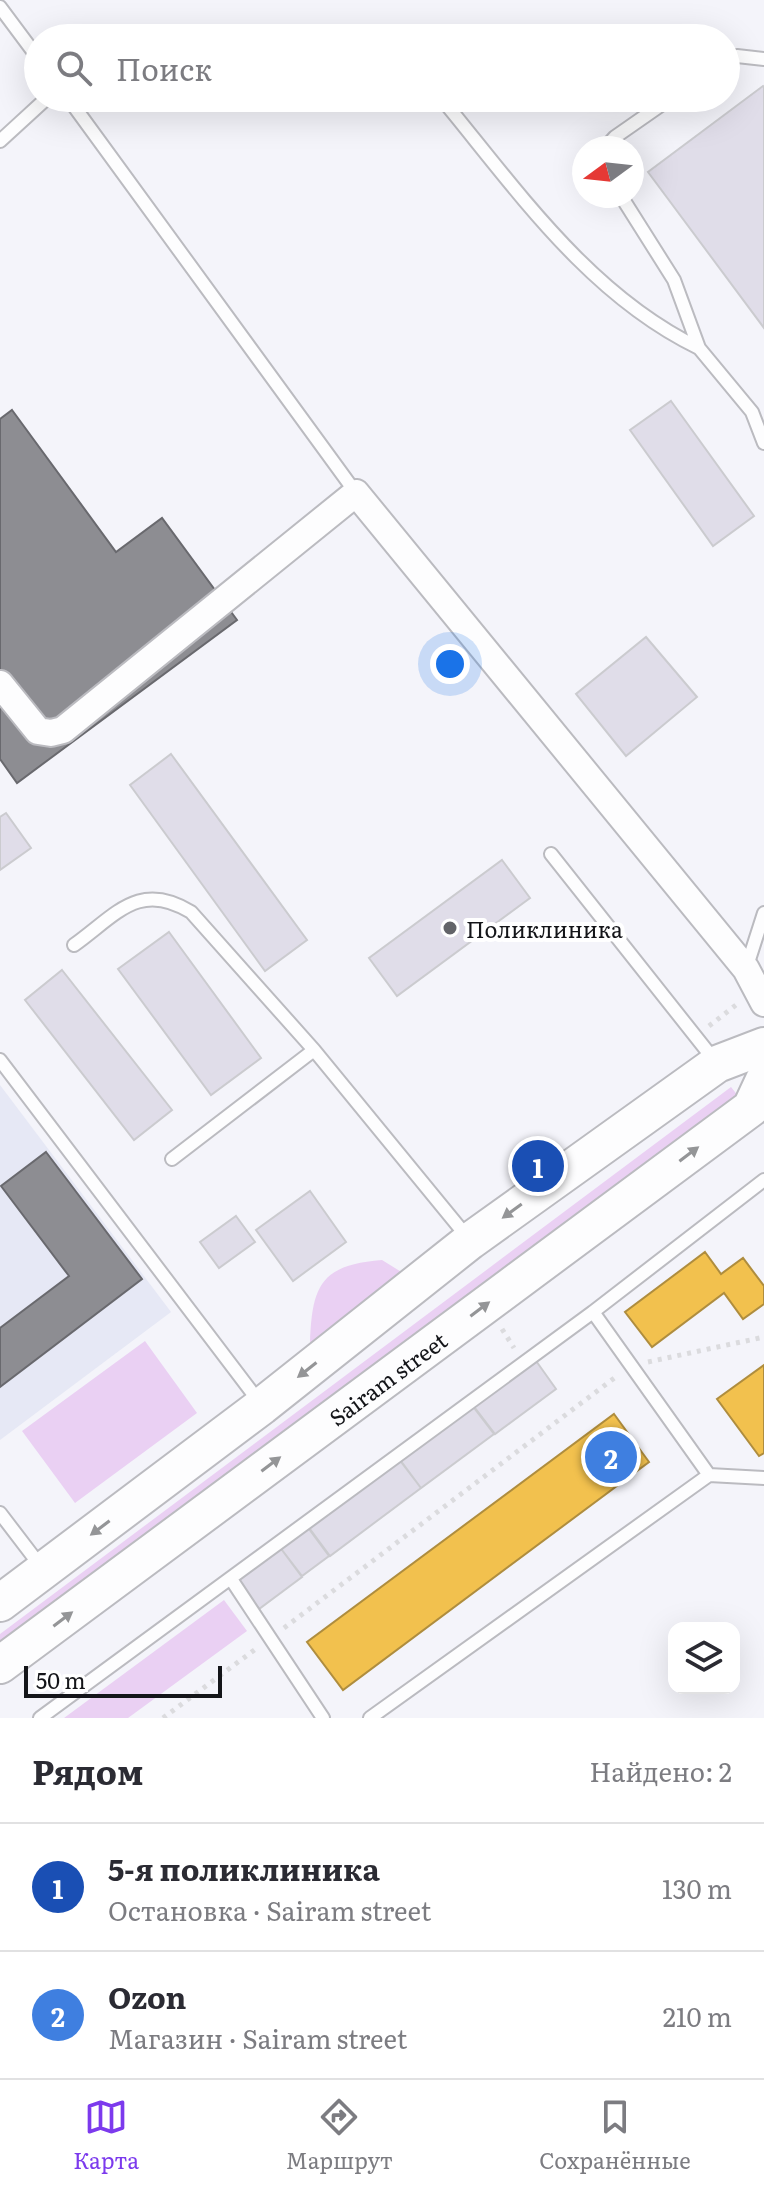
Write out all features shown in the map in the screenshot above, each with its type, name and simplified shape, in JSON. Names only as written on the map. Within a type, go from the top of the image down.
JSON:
[{"type":"main road","points":[[21,1584],[262,1406],[706,1050],[764,1046]]},
{"type":"main road","name":"Sairam street","points":[[0,1665],[751,1108],[764,1080]]},
{"type":"street","points":[[0,684],[38,731],[51,733],[63,730],[356,493],[756,987]]},
{"type":"lane","points":[[0,7],[24,39]]},
{"type":"lane","points":[[740,56],[764,59]]},
{"type":"lane","points":[[0,141],[32,112]]},
{"type":"lane","points":[[78,112],[356,493]]},
{"type":"lane","points":[[453,112],[544,223],[603,285],[665,331],[699,348]]},
{"type":"lane","points":[[616,136],[651,112]]},
{"type":"lane","points":[[629,208],[674,280],[699,348],[752,412],[764,443]]},
{"type":"lane","points":[[551,854],[706,1050]]},
{"type":"lane","points":[[74,945],[138,900],[155,897],[172,900],[191,912],[314,1050],[470,1241]]},
{"type":"lane","points":[[756,987],[764,913]]},
{"type":"lane","points":[[172,1159],[314,1050]]},
{"type":"lane","points":[[0,1060],[262,1406]]},
{"type":"lane","points":[[40,1718],[593,1312],[764,1180]]},
{"type":"lane","points":[[593,1312],[709,1475]]},
{"type":"lane","points":[[370,1718],[709,1475],[764,1478]]},
{"type":"lane","points":[[0,1513],[21,1584]]},
{"type":"lane","points":[[231,1579],[323,1718]]},
{"type":"path","points":[[706,1050],[756,987]]},
{"type":"path","points":[[163,1718],[631,1366],[764,1337]]},
{"type":"shaded area","points":[[0,1085],[171,1312],[0,1440]]},
{"type":"shaded area","points":[[731,1087],[739,1097],[0,1650],[0,1634]]},
{"type":"shaded area","points":[[382,1260],[403,1273],[310,1343],[314,1306],[324,1282],[345,1267]]},
{"type":"shaded area","points":[[145,1341],[197,1413],[75,1503],[22,1431]]},
{"type":"shaded area","points":[[224,1600],[247,1631],[128,1718],[64,1718]]},
{"type":"building: Жильё","points":[[705,1252],[721,1274],[743,1258],[764,1286],[764,1304],[743,1319],[724,1293],[652,1347],[625,1312]]},
{"type":"building: Жильё","points":[[764,1365],[764,1453],[759,1456],[717,1399]]},
{"type":"building: Жильё","points":[[614,1414],[649,1462],[343,1690],[307,1642]]},
{"type":"building: Промзона","points":[[12,410],[116,552],[162,518],[237,620],[17,783],[0,759],[0,419]]},
{"type":"building: Промзона","points":[[46,1152],[142,1279],[0,1387],[0,1328],[69,1276],[1,1186]]},
{"type":"building: Прочее","points":[[764,87],[764,328],[648,172],[728,112],[740,112],[740,103]]},
{"type":"building: Прочее","points":[[671,401],[754,516],[713,546],[630,430]]},
{"type":"building: Прочее","points":[[646,637],[697,697],[626,756],[576,694]]},
{"type":"building: Прочее","points":[[171,754],[307,940],[265,971],[130,785]]},
{"type":"building: Прочее","points":[[6,813],[31,848],[0,870],[0,817]]},
{"type":"building: Прочее","name":"Поликлиника","points":[[502,860],[530,898],[397,996],[369,958]]},
{"type":"building: Прочее","points":[[169,932],[261,1058],[211,1095],[118,969]]},
{"type":"building: Прочее","points":[[62,970],[172,1110],[134,1140],[25,1000]]},
{"type":"building: Прочее","points":[[310,1191],[346,1242],[293,1281],[256,1230]]},
{"type":"building: Прочее","points":[[236,1216],[255,1242],[219,1268],[200,1242]]},
{"type":"building: Прочее","points":[[534,1358],[556,1389],[495,1434],[472,1404]]},
{"type":"building: Прочее","points":[[471,1404],[494,1434],[421,1488],[398,1457]]},
{"type":"building: Прочее","points":[[398,1458],[421,1488],[330,1556],[307,1525]]},
{"type":"building: Прочее","points":[[306,1525],[329,1556],[302,1576],[279,1546]]},
{"type":"building: Прочее","points":[[279,1546],[302,1577],[259,1609],[236,1578]]},
{"type":"place","name":"Поликлиника","points":[[450,928]]},
{"type":"place","name":"5-я поликлиника","points":[[538,1166]]},
{"type":"place","name":"Ozon","points":[[611,1457]]}]
